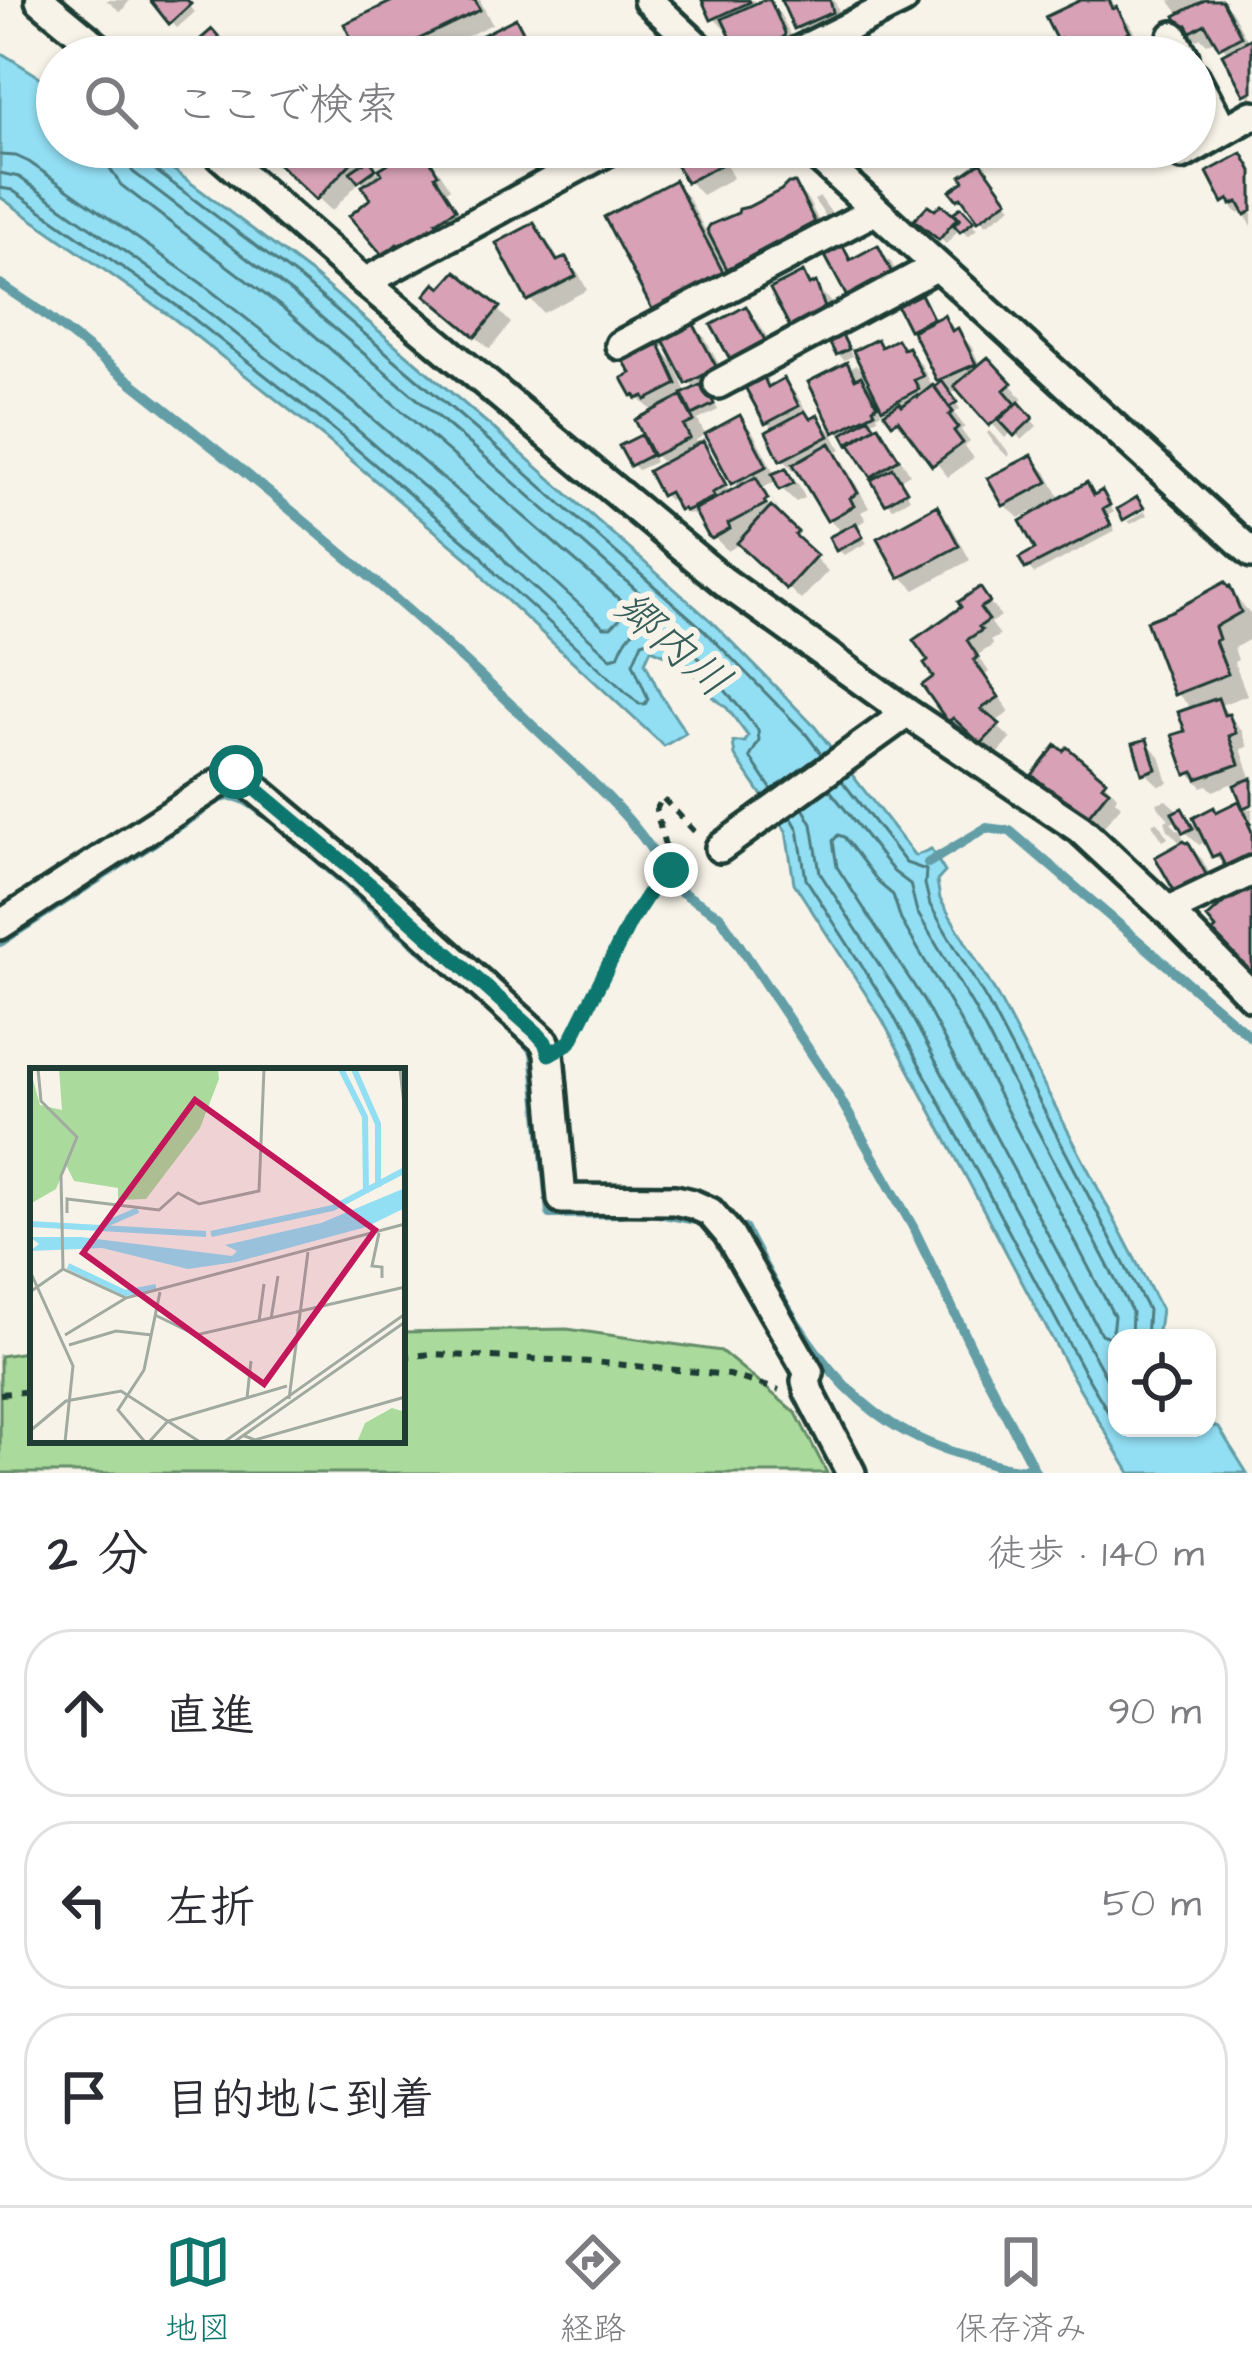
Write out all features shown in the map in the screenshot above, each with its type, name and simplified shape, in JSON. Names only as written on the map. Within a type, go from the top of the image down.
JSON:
[{"type":"street","points":[[40,0],[84,36]]},
{"type":"street","points":[[648,0],[687,36]]},
{"type":"street","points":[[830,36],[903,0]]},
{"type":"street","points":[[1216,115],[1225,131]]},
{"type":"street","points":[[1216,136],[1252,115]]},
{"type":"street","points":[[236,168],[723,581],[1080,830],[1252,995]]},
{"type":"street","points":[[365,282],[576,168]]},
{"type":"street","points":[[830,168],[1252,553]]},
{"type":"street","points":[[620,345],[876,210]]},
{"type":"street","points":[[718,384],[937,266]]},
{"type":"street","points":[[720,848],[907,713]]},
{"type":"street","points":[[0,925],[236,772],[387,899],[545,1042],[562,1199],[674,1200],[710,1212],[728,1233],[809,1373],[809,1392],[851,1473]]},
{"type":"street","points":[[1168,910],[1252,872]]},
{"type":"path","points":[[549,1054],[570,1042],[630,922],[652,888],[671,870],[656,811],[662,797],[715,853],[720,848]]},
{"type":"path","points":[[405,1357],[593,1362],[729,1376],[769,1389],[809,1392]]},
{"type":"path","points":[[0,1394],[30,1391]]},
{"type":"green space","points":[[567,1329],[721,1351],[796,1413],[827,1473],[0,1473],[0,1356],[30,1351],[30,1443],[405,1443],[405,1332]]},
{"type":"water","name":"郷内川","points":[[0,52],[36,75],[36,168],[171,168],[312,274],[712,622],[815,727],[915,856],[931,849],[945,872],[937,881],[940,899],[998,997],[1161,1309],[1158,1329],[1108,1329],[1108,1436],[882,1019],[794,883],[786,831],[735,756],[733,742],[745,742],[748,736],[727,708],[688,664],[651,649],[645,662],[686,733],[664,746],[487,582],[473,563],[173,318],[0,197]]},
{"type":"water","points":[[1216,1427],[1247,1473],[1130,1473],[1109,1437],[1216,1437]]},
{"type":"building","points":[[150,0],[187,0],[191,4],[169,24]]},
{"type":"building","points":[[395,0],[475,0],[480,10],[425,36],[350,36],[344,24]]},
{"type":"building","points":[[702,0],[749,0],[750,2],[711,20]]},
{"type":"building","points":[[770,0],[785,33],[730,36],[722,19]]},
{"type":"building","points":[[781,0],[830,0],[833,12],[794,29]]},
{"type":"building","points":[[1081,0],[1109,0],[1130,32],[1054,36],[1045,17]]},
{"type":"building","points":[[1205,0],[1222,0],[1241,36],[1219,48],[1205,24],[1191,32],[1187,25],[1181,28],[1175,16]]},
{"type":"building","points":[[516,18],[525,36],[481,36]]},
{"type":"building","points":[[1252,38],[1252,91],[1244,95],[1222,54]]},
{"type":"building","points":[[1242,153],[1252,171],[1252,211],[1245,215],[1238,202],[1223,203],[1207,172]]},
{"type":"building","points":[[282,168],[346,168],[316,200]]},
{"type":"building","points":[[356,168],[376,169],[358,182],[350,172]]},
{"type":"building","points":[[435,168],[456,209],[436,222],[440,229],[428,237],[426,232],[397,244],[383,256],[349,216],[370,199],[362,186],[382,174],[379,169]]},
{"type":"building","points":[[678,168],[714,168],[686,183]]},
{"type":"building","points":[[972,168],[985,168],[1008,200],[978,221],[961,197],[957,200],[950,191],[964,181],[961,176]]},
{"type":"building","points":[[675,180],[724,274],[653,311],[604,217]]},
{"type":"building","points":[[795,183],[815,222],[727,269],[707,230],[710,225]]},
{"type":"building","points":[[941,204],[957,218],[939,240],[914,220],[928,205],[935,210]]},
{"type":"building","points":[[961,207],[974,221],[960,232],[954,225],[960,219],[954,212]]},
{"type":"building","points":[[534,223],[557,261],[566,257],[576,276],[527,301],[496,243]]},
{"type":"building","points":[[842,244],[850,260],[878,245],[892,273],[847,297],[824,254]]},
{"type":"building","points":[[456,271],[500,307],[475,337],[425,295],[435,283],[441,288]]},
{"type":"building","points":[[803,272],[809,285],[816,282],[825,308],[791,329],[770,289]]},
{"type":"building","points":[[921,294],[933,318],[909,330],[897,306]]},
{"type":"building","points":[[746,306],[766,342],[731,361],[711,325]]},
{"type":"building","points":[[944,315],[952,331],[958,328],[976,364],[937,381],[912,331]]},
{"type":"building","points":[[692,321],[717,368],[686,384],[657,328]]},
{"type":"building","points":[[841,333],[849,349],[836,355],[828,340]]},
{"type":"building","points":[[877,339],[881,347],[897,339],[903,349],[908,347],[923,376],[914,380],[919,389],[882,409],[853,351]]},
{"type":"building","points":[[659,344],[677,384],[646,400],[644,396],[637,399],[622,378],[631,373],[621,357]]},
{"type":"building","points":[[988,357],[1012,383],[1004,390],[1016,404],[989,426],[954,386]]},
{"type":"building","points":[[847,362],[877,405],[875,412],[834,433],[808,382]]},
{"type":"building","points":[[763,375],[768,387],[784,378],[799,406],[765,424],[744,385]]},
{"type":"building","points":[[942,381],[957,402],[949,407],[935,387]]},
{"type":"building","points":[[704,383],[714,404],[692,415],[682,394]]},
{"type":"building","points":[[933,385],[953,412],[949,415],[958,427],[954,431],[963,443],[932,466],[898,420],[892,424],[884,413]]},
{"type":"building","points":[[681,396],[694,421],[684,426],[690,438],[653,456],[635,420]]},
{"type":"building","points":[[1019,402],[1033,418],[1014,436],[999,420]]},
{"type":"building","points":[[805,411],[810,419],[818,415],[829,436],[780,461],[766,432]]},
{"type":"building","points":[[740,415],[767,466],[731,484],[705,434]]},
{"type":"building","points":[[869,418],[875,427],[848,445],[842,434]]},
{"type":"building","points":[[878,425],[899,459],[871,477],[849,443]]},
{"type":"building","points":[[641,435],[651,455],[630,466],[619,446]]},
{"type":"building","points":[[703,441],[726,485],[712,493],[714,497],[679,510],[669,492],[661,496],[648,471]]},
{"type":"building","points":[[830,443],[858,493],[850,498],[854,506],[827,521],[793,464]]},
{"type":"building","points":[[1032,455],[1048,482],[1003,506],[987,478]]},
{"type":"building","points":[[786,468],[794,483],[779,490],[772,474]]},
{"type":"building","points":[[893,468],[907,491],[885,504],[871,480]]},
{"type":"building","points":[[756,477],[768,499],[766,504],[728,524],[730,529],[712,539],[708,536],[694,510]]},
{"type":"building","points":[[1087,482],[1094,495],[1102,490],[1110,505],[1103,509],[1111,525],[1025,569],[1019,558],[1035,549],[1020,521]]},
{"type":"building","points":[[1137,497],[1144,508],[1123,520],[1117,509]]},
{"type":"building","points":[[937,505],[959,546],[899,578],[877,538]]},
{"type":"building","points":[[771,506],[817,555],[786,589],[737,543]]},
{"type":"building","points":[[856,523],[863,537],[836,551],[829,537]]},
{"type":"building","points":[[1225,582],[1241,612],[1215,627],[1219,639],[1215,641],[1228,674],[1174,695],[1146,621]]},
{"type":"building","points":[[980,587],[990,602],[980,608],[989,620],[967,640],[978,657],[974,660],[999,697],[981,709],[1000,724],[981,744],[953,718],[948,722],[922,685],[933,677],[913,640],[961,607],[958,602]]},
{"type":"building","points":[[1218,698],[1236,733],[1229,736],[1239,764],[1197,779],[1194,772],[1186,775],[1172,735],[1185,731],[1178,712]]},
{"type":"building","points":[[1147,739],[1156,769],[1142,774],[1133,743]]},
{"type":"building","points":[[1056,745],[1063,751],[1067,747],[1106,780],[1102,785],[1109,790],[1085,820],[1032,775]]},
{"type":"building","points":[[1252,778],[1252,804],[1243,808],[1234,785]]},
{"type":"building","points":[[1239,801],[1250,823],[1252,858],[1227,870],[1219,854],[1212,857],[1193,818]]},
{"type":"building","points":[[1182,808],[1193,828],[1183,833],[1172,813]]},
{"type":"building","points":[[1184,841],[1206,874],[1176,894],[1155,857]]},
{"type":"building","points":[[1244,884],[1252,885],[1252,973],[1213,932],[1216,929],[1207,918]]},
{"type":"waterway","points":[[0,284],[231,461],[413,615],[600,789],[660,863]]},
{"type":"waterway","points":[[0,942],[219,798],[243,799],[270,818]]},
{"type":"waterway","points":[[928,863],[986,828],[1010,831],[1252,1038]]},
{"type":"waterway","points":[[293,837],[433,959]]},
{"type":"waterway","points":[[675,888],[720,916],[831,1083],[913,1227],[1036,1473]]},
{"type":"waterway","points":[[523,1039],[534,1052],[550,1214],[622,1213]]},
{"type":"waterway","points":[[653,1212],[696,1220]]},
{"type":"waterway","points":[[735,1228],[744,1228],[807,1338],[859,1399],[927,1443],[1002,1466],[1033,1467]]},
{"type":"route","points":[[236,772],[536,1032],[549,1054],[570,1042],[630,922],[652,888],[671,870]]}]
